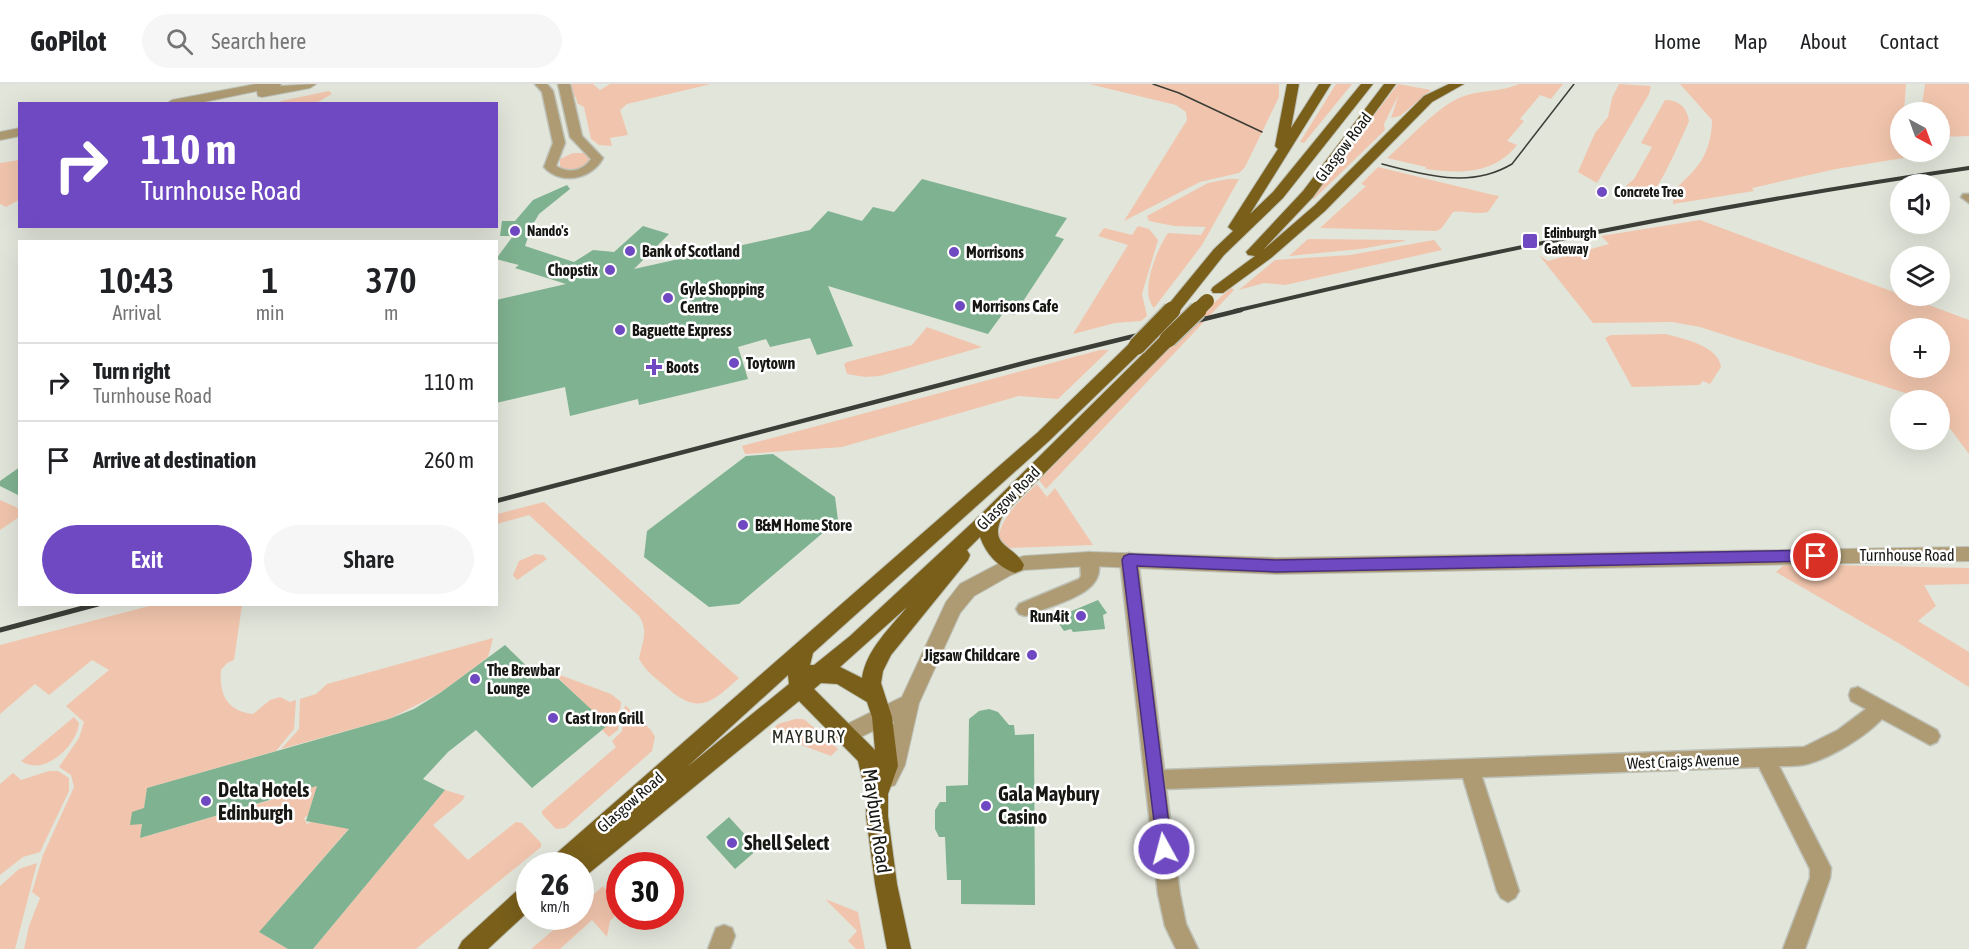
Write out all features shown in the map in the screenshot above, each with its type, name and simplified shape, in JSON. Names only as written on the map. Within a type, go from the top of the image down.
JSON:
[{"type":"main road","points":[[1278,157],[1293,84]]},
{"type":"main road","points":[[1220,252],[1325,84]]},
{"type":"main road","name":"Glasgow Road","points":[[576,852],[1044,437],[1173,309],[1220,252],[1278,195],[1367,84]]},
{"type":"main road","name":"Glasgow Road","points":[[594,855],[747,729],[800,681],[821,673],[966,539],[1212,295],[1308,194],[1390,84]]},
{"type":"main road","points":[[1212,295],[1266,255],[1320,208],[1428,99],[1458,84]]},
{"type":"main road","points":[[998,508],[989,522],[988,533],[997,551],[1015,565]]},
{"type":"main road","points":[[877,795],[887,766],[882,717],[871,683],[873,670],[884,649],[960,560],[966,539]]},
{"type":"main road","points":[[767,681],[800,681],[805,648]]},
{"type":"main road","points":[[821,673],[840,676],[874,696]]},
{"type":"main road","name":"Maybury Road","points":[[800,681],[867,756],[877,795],[877,816],[886,884],[899,949]]},
{"type":"main road","points":[[472,949],[516,907]]},
{"type":"main road","points":[[472,949],[516,916]]},
{"type":"street","points":[[182,102],[275,84]]},
{"type":"street","points":[[219,102],[310,84]]},
{"type":"street","points":[[542,84],[547,91],[559,143],[550,167],[558,173],[572,175],[588,169],[597,158],[576,137],[564,84]]},
{"type":"street","points":[[0,136],[18,132]]},
{"type":"street","points":[[0,143],[18,139]]},
{"type":"street","name":"Turnhouse Road","points":[[877,795],[894,765],[909,703],[959,598],[994,574],[1015,565],[1035,561],[1089,559],[1276,566],[1969,554]]},
{"type":"street","points":[[1025,609],[1085,584],[1090,578],[1089,559]]},
{"type":"street","points":[[1129,560],[1169,894],[1176,926],[1187,949]]},
{"type":"street","points":[[1858,695],[1930,736]]},
{"type":"street","points":[[846,735],[909,703]]},
{"type":"street","name":"West Craigs Avenue","points":[[1155,780],[1804,756],[1817,752],[1872,718],[1880,708]]},
{"type":"street","points":[[1765,758],[1821,868],[1820,878],[1794,949]]},
{"type":"street","points":[[1470,770],[1508,891]]},
{"type":"shaded area","points":[[570,84],[593,84],[600,90],[610,84],[711,84],[627,104],[620,110],[628,135],[610,138],[612,146],[599,145],[591,139],[584,107],[577,103],[576,97],[572,97]]},
{"type":"shaded area","points":[[1089,84],[1279,84],[1279,97],[1245,167],[1239,173],[1200,182],[1124,221],[1187,120],[1186,112],[1176,105]]},
{"type":"shaded area","points":[[1336,84],[1352,84],[1304,143],[1300,142]]},
{"type":"shaded area","points":[[1398,84],[1431,90],[1400,116],[1391,118],[1399,94],[1384,124],[1385,130],[1314,199],[1311,198]]},
{"type":"shaded area","points":[[1519,84],[1563,84],[1551,99],[1540,95],[1520,119],[1524,121],[1507,141],[1517,145],[1498,162],[1476,170],[1452,171],[1426,169],[1426,167],[1387,158],[1431,117],[1450,103],[1466,95],[1504,89]]},
{"type":"shaded area","points":[[1619,84],[1651,86],[1649,94],[1597,183],[1578,172],[1595,133],[1608,117],[1612,98]]},
{"type":"shaded area","points":[[1680,84],[1906,84],[1905,102],[1890,102],[1890,160],[1836,169],[1752,188],[1754,191],[1673,204],[1677,188],[1703,158],[1710,140],[1712,120]]},
{"type":"shaded area","points":[[1925,84],[1969,84],[1969,136],[1950,137],[1950,102],[1922,102]]},
{"type":"shaded area","points":[[329,91],[332,94],[318,102],[281,101]]},
{"type":"shaded area","points":[[1665,100],[1675,101],[1682,106],[1687,112],[1689,121],[1662,179],[1654,190],[1643,192],[1626,186],[1634,179],[1652,147],[1641,143]]},
{"type":"shaded area","points":[[573,153],[583,153],[589,157],[589,163],[575,169],[560,167],[560,159]]},
{"type":"shaded area","points":[[18,160],[18,201],[6,207],[0,204],[0,163]]},
{"type":"shaded area","points":[[1378,167],[1499,196],[1488,212],[1453,212],[1441,229],[1436,231],[1320,228],[1366,186],[1361,184]]},
{"type":"shaded area","points":[[1239,179],[1202,245],[1154,308],[1148,292],[1151,270],[1168,233],[1201,235],[1206,227],[1174,226],[1149,221],[1147,216],[1208,183]]},
{"type":"shaded area","points":[[1700,220],[1890,291],[1890,306],[1931,306],[1969,320],[1969,454],[1950,428],[1950,390],[1896,390],[1700,327],[1672,322],[1593,323],[1539,255],[1548,261],[1609,244],[1601,236]]},
{"type":"shaded area","points":[[1138,226],[1149,229],[1158,240],[1142,294],[1147,316],[1141,321],[1115,323],[1073,334],[1128,245],[1098,236],[1104,228],[1132,235]]},
{"type":"shaded area","points":[[1308,239],[1405,241],[1360,249],[1289,256]]},
{"type":"shaded area","points":[[1434,240],[1442,250],[1285,285],[1264,283],[1239,290],[1275,260],[1350,255]]},
{"type":"shaded area","points":[[1231,288],[1234,290],[1046,489],[1039,480],[1208,308]]},
{"type":"shaded area","points":[[927,327],[982,347],[880,376],[865,377],[847,374],[844,364],[847,362],[912,345]]},
{"type":"shaded area","points":[[1665,334],[1699,344],[1714,354],[1721,367],[1710,384],[1703,381],[1699,385],[1632,387],[1605,338],[1611,335]]},
{"type":"shaded area","points":[[1100,350],[1109,350],[1058,399],[1019,396],[842,447],[745,454],[742,446]]},
{"type":"shaded area","points":[[1037,484],[1047,497],[1055,488],[1093,545],[1010,548],[1003,545],[998,537],[1004,521]]},
{"type":"shaded area","points":[[0,500],[18,508],[18,518],[0,530]]},
{"type":"shaded area","points":[[544,502],[739,678],[720,695],[703,703],[686,701],[676,695],[654,677],[639,659],[644,627],[639,616],[529,515],[498,524],[498,514]]},
{"type":"shaded area","points":[[535,554],[543,555],[547,559],[517,580],[513,575],[519,561]]},
{"type":"shaded area","points":[[1785,564],[1969,568],[1969,584],[1924,585],[1936,606],[1918,621],[1969,652],[1969,687],[1776,572]]},
{"type":"shaded area","points":[[149,606],[242,606],[234,660],[227,663],[221,670],[224,695],[231,706],[237,710],[253,714],[270,700],[280,697],[290,702],[296,700],[294,729],[276,751],[147,788],[140,838],[302,791],[303,782],[320,777],[308,815],[304,818],[307,824],[379,794],[259,932],[288,949],[24,949],[29,926],[40,898],[32,892],[43,855],[74,787],[71,775],[59,767],[79,738],[84,722],[66,706],[109,670],[92,660],[49,695],[35,684],[0,714],[0,645]]},
{"type":"shaded area","points":[[493,638],[488,657],[440,693],[389,719],[281,749],[299,729],[300,699],[316,694],[327,684]]},
{"type":"shaded area","points":[[552,672],[611,694],[621,702],[618,730],[609,737],[602,730],[607,725]]},
{"type":"shaded area","points":[[625,705],[651,730],[655,737],[652,751],[565,828],[556,829],[542,814],[542,811],[616,747],[612,741],[622,731]]},
{"type":"shaded area","points":[[74,717],[79,723],[77,732],[58,757],[39,765],[30,765],[21,761]]},
{"type":"shaded area","points":[[804,719],[838,749],[831,756],[769,733],[778,724]]},
{"type":"shaded area","points":[[49,771],[58,771],[69,778],[69,791],[40,852],[23,857],[0,875],[0,784],[13,773],[21,780]]},
{"type":"shaded area","points":[[445,790],[465,796],[433,825],[468,860],[516,822],[522,823],[541,843],[541,847],[535,852],[516,852],[516,867],[416,949],[313,949]]},
{"type":"shaded area","points":[[37,863],[15,949],[0,949],[0,886],[19,869]]},
{"type":"shaded area","points":[[603,886],[606,890],[607,937],[594,922],[594,894]]},
{"type":"shaded area","points":[[825,899],[858,912],[865,949],[856,949],[848,941],[857,931]]},
{"type":"shaded area","points":[[554,930],[581,930],[560,949],[531,949]]},
{"type":"building","name":"Gyle Shopping Centre","points":[[922,179],[1067,218],[1055,236],[1064,239],[1014,315],[1004,312],[988,334],[828,286],[853,346],[817,355],[810,338],[770,347],[766,339],[738,347],[748,379],[639,405],[638,399],[570,416],[565,387],[498,403],[498,300],[566,284],[515,268],[519,265],[498,260],[513,236],[500,236],[502,221],[515,221],[533,200],[567,185],[570,189],[539,214],[525,246],[574,262],[593,250],[614,252],[643,226],[669,234],[634,269],[810,230],[828,211],[862,221],[873,207],[894,212]]},
{"type":"building","name":"B&M Home Store","points":[[773,454],[835,497],[838,520],[739,604],[709,607],[644,557],[647,531],[746,456]]},
{"type":"building","points":[[18,468],[18,495],[0,486],[0,481]]},
{"type":"building","name":"Run4it","points":[[1098,600],[1107,613],[1103,615],[1105,629],[1064,631],[1055,618]]},
{"type":"building","name":"Delta Hotels Edinburgh","points":[[505,645],[539,678],[549,670],[608,725],[532,788],[476,730],[448,752],[423,779],[445,790],[313,949],[288,949],[259,932],[349,829],[306,821],[317,786],[140,838],[142,824],[130,825],[132,812],[144,808],[147,788],[389,719],[414,709],[440,693]]},
{"type":"building","name":"Gala Maybury Casino","points":[[989,709],[998,712],[1009,725],[1014,725],[1015,735],[1034,734],[1035,905],[961,904],[961,880],[947,880],[945,837],[939,837],[935,829],[935,810],[940,802],[946,802],[946,786],[968,785],[969,719],[979,711]]},
{"type":"building","name":"Shell Select","points":[[729,817],[758,849],[735,869],[706,837]]},
{"type":"tram line","points":[[1153,84],[1179,93],[1262,132]]},
{"type":"tram line","points":[[1382,164],[1448,178],[1464,178],[1496,172],[1512,164],[1574,84]]},
{"type":"railway","points":[[1235,311],[1417,269],[1600,231],[1784,197],[1969,168]]},
{"type":"railway","points":[[498,500],[1032,361],[1241,310]]},
{"type":"railway","points":[[0,630],[90,606]]},
{"type":"place","name":"Concrete Tree","points":[[1602,192]]},
{"type":"place","name":"Nando's","points":[[515,231]]},
{"type":"place","name":"Edinburgh Gateway","points":[[1530,241]]},
{"type":"place","name":"Bank of Scotland","points":[[630,251]]},
{"type":"place","name":"Morrisons","points":[[954,252]]},
{"type":"place","name":"Chopstix","points":[[610,270]]},
{"type":"place","name":"Gyle Shopping Centre","points":[[668,298]]},
{"type":"place","name":"Morrisons Cafe","points":[[960,306]]},
{"type":"place","name":"Baguette Express","points":[[620,330]]},
{"type":"place","name":"Toytown","points":[[734,363]]},
{"type":"place","name":"Boots","points":[[654,367]]},
{"type":"place","name":"B&M Home Store","points":[[743,525]]},
{"type":"place","name":"Run4it","points":[[1081,616]]},
{"type":"place","name":"Jigsaw Childcare","points":[[1032,655]]},
{"type":"place","name":"The Brewbar Lounge","points":[[475,679]]},
{"type":"place","name":"Cast Iron Grill","points":[[553,718]]},
{"type":"place","name":"Delta Hotels Edinburgh","points":[[206,801]]},
{"type":"place","name":"Gala Maybury Casino","points":[[986,806]]},
{"type":"place","name":"Shell Select","points":[[732,843]]},
{"type":"district","name":"MAYBURY","points":[[809,737]]},
{"type":"route","points":[[1164,849],[1129,560],[1276,566],[1816,556]]}]
